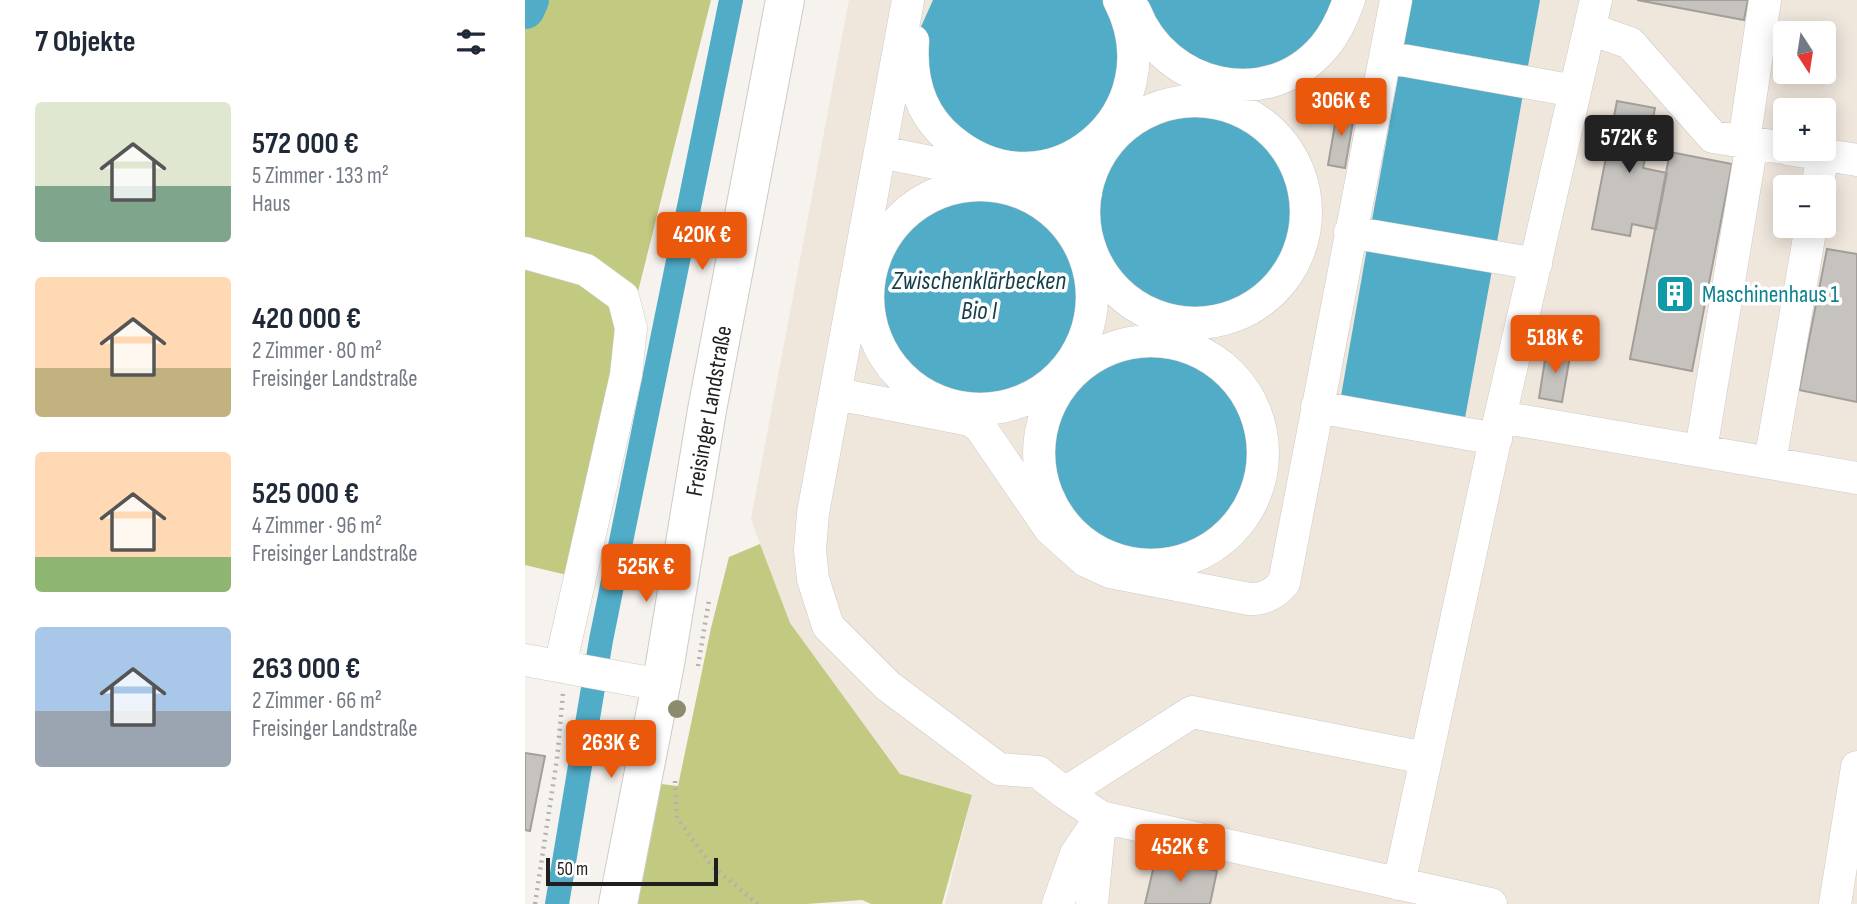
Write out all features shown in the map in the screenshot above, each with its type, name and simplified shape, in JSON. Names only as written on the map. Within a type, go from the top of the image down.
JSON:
[{"type":"main road","name":"Freisinger Landstraße","points":[[618,904],[661,685],[708,410],[785,0]]},
{"type":"street","points":[[908,0],[911,65],[919,100],[939,130],[1000,177],[1013,191],[1045,205],[1072,232],[1111,285],[1139,308],[1173,321],[1182,334],[1243,388],[1259,422],[1263,460],[1256,497],[1236,528],[1206,552],[1167,573],[1110,572],[1086,561],[1067,546],[1050,529],[980,427],[922,392],[895,368],[877,339],[863,279],[870,270],[885,235],[908,209],[941,191],[978,184],[1000,177],[1037,168],[1071,157],[1128,122],[1162,105],[1200,100],[1244,85],[1262,83],[1296,70],[1324,47],[1340,24],[1349,0]]},
{"type":"street","points":[[927,0],[908,34],[880,152],[863,279],[813,513],[810,550],[813,579],[828,625],[888,686],[999,769],[1038,772],[1101,817],[1490,904]]},
{"type":"street","points":[[1701,450],[1748,142],[1765,0]]},
{"type":"street","points":[[1128,8],[1133,37],[1134,73],[1123,107],[1102,149],[1086,192],[1084,219],[1093,303],[1092,317],[1085,340],[1055,391],[1040,431],[1039,461],[1048,495],[1065,525],[1093,549],[1129,563],[1249,599],[1260,599],[1275,594],[1284,583],[1385,57],[1389,1]]},
{"type":"street","points":[[962,414],[1035,396],[1078,366],[1112,348],[1182,334],[1244,312],[1273,292],[1295,263],[1306,228],[1306,192],[1293,157],[1269,127],[1175,64],[1149,38],[1128,8]]},
{"type":"street","points":[[1399,884],[1498,428],[1593,14],[1630,43],[1713,137],[1773,147]]},
{"type":"street","points":[[1385,57],[1575,91]]},
{"type":"street","points":[[880,152],[1086,192]]},
{"type":"street","points":[[1836,157],[1857,160]]},
{"type":"street","points":[[1350,232],[1536,264]]},
{"type":"street","points":[[1770,462],[1809,238]]},
{"type":"street","points":[[525,253],[586,270],[623,297],[631,328],[626,375],[569,668]]},
{"type":"street","points":[[1297,256],[1344,263]]},
{"type":"street","points":[[837,394],[962,414],[1040,431]]},
{"type":"street","points":[[1317,407],[1701,450],[1857,478]]},
{"type":"street","points":[[1262,474],[1303,481]]},
{"type":"street","points":[[525,660],[661,685]]},
{"type":"street","points":[[1065,793],[1192,712],[1425,758]]},
{"type":"street","points":[[1835,904],[1857,766]]},
{"type":"street","points":[[1058,904],[1076,854],[1101,817]]},
{"type":"street","points":[[1092,904],[1101,817]]},
{"type":"path","points":[[697,670],[709,600]]},
{"type":"path","points":[[535,904],[569,668]]},
{"type":"path","points":[[675,780],[677,818],[712,866],[758,904]]},
{"type":"shaded area","points":[[849,0],[1857,0],[1857,904],[945,904],[972,795],[900,775],[789,623],[751,519]]},
{"type":"green space","points":[[525,0],[711,0],[567,575],[525,565]]},
{"type":"green space","points":[[760,544],[790,623],[900,774],[972,795],[942,904],[871,904],[862,900],[807,904],[634,904],[661,784],[678,786],[711,628],[729,557]]},
{"type":"water","points":[[933,0],[1113,0],[1122,98],[1072,151],[1000,161],[941,124],[920,29]]},
{"type":"water","points":[[1139,0],[1343,0],[1319,45],[1255,78],[1184,62]]},
{"type":"water","points":[[1411,0],[1540,0],[1528,66],[1404,44]]},
{"type":"water","points":[[1399,72],[1523,94],[1497,242],[1372,220]]},
{"type":"water","name":"Zwischenklärbecken Bio I","points":[[1196,108],[1237,116],[1271,139],[1294,173],[1302,214],[1294,255],[1271,289],[1237,312],[1196,320],[1155,312],[1121,289],[1098,255],[1090,214],[1098,173],[1121,139],[1155,116]]},
{"type":"water","name":"Zwischenklärbecken Bio I","points":[[979,191],[1020,199],[1054,222],[1077,256],[1085,297],[1077,338],[1054,372],[1020,395],[979,403],[938,395],[904,372],[881,338],[873,297],[881,256],[904,222],[938,199]]},
{"type":"water","points":[[1367,248],[1492,270],[1465,418],[1341,396]]},
{"type":"water","name":"Zwischenklärbecken Bio I","points":[[1153,348],[1194,356],[1228,379],[1251,413],[1259,454],[1251,495],[1228,529],[1194,552],[1153,560],[1112,552],[1078,529],[1055,495],[1047,454],[1055,413],[1078,379],[1112,356]]},
{"type":"building","points":[[1637,0],[1748,0],[1744,20]]},
{"type":"building","points":[[1617,101],[1655,108],[1643,168],[1667,173],[1656,229],[1632,224],[1630,236],[1592,229]]},
{"type":"building","points":[[1338,107],[1355,110],[1345,168],[1328,165]]},
{"type":"building","name":"Maschinenhaus 1","points":[[1670,152],[1732,164],[1692,371],[1630,359]]},
{"type":"building","points":[[1827,249],[1857,254],[1857,402],[1799,390]]},
{"type":"building","points":[[1555,347],[1571,350],[1562,402],[1539,398],[1545,360]]},
{"type":"building","points":[[525,753],[545,756],[530,831],[525,830]]},
{"type":"building","points":[[1156,857],[1217,871],[1210,904],[1145,904]]},
{"type":"waterway","points":[[525,9],[529,0]]},
{"type":"waterway","points":[[557,904],[601,640],[731,0]]},
{"type":"place","name":"Maschinenhaus 1","points":[[1675,294]]}]
